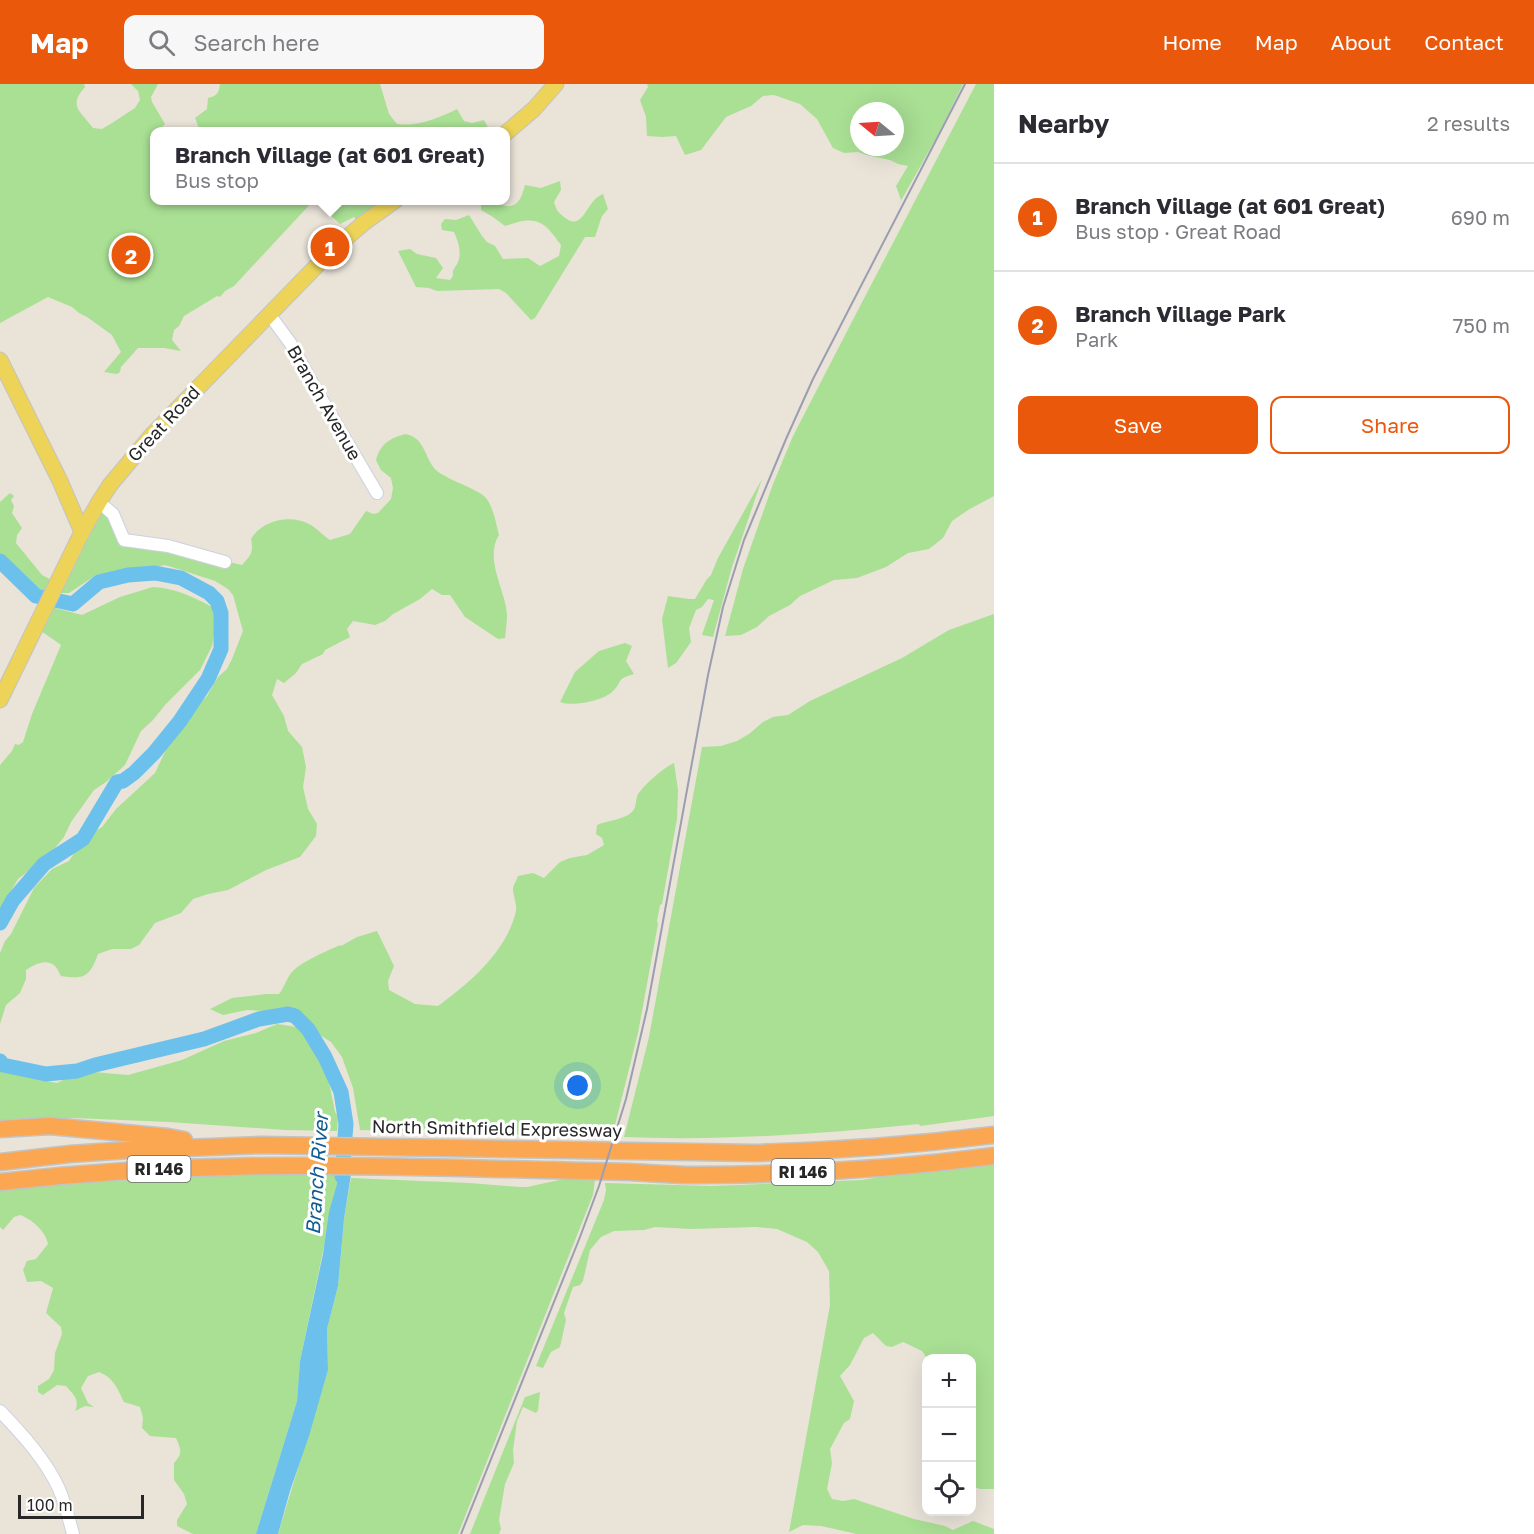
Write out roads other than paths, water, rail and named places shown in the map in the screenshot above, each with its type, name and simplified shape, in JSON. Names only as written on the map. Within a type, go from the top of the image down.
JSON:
[{"type":"highway","points":[[0,1129],[50,1126],[168,1137],[214,1146]]},
{"type":"highway","name":"North Smithfield Expressway","points":[[0,1162],[105,1152],[214,1146],[319,1145],[754,1153],[855,1149],[994,1135]]},
{"type":"highway","name":"RI 146","points":[[0,1182],[150,1169],[318,1166],[694,1175],[805,1172],[927,1164],[994,1156]]},
{"type":"main road","points":[[510,130],[534,109],[556,84]]},
{"type":"main road","name":"Great Road","points":[[0,700],[82,532],[110,485],[151,436],[332,251],[365,222],[390,205]]},
{"type":"main road","points":[[0,360],[60,481],[82,532]]},
{"type":"street","name":"Branch Avenue","points":[[269,314],[291,344],[377,493]]},
{"type":"street","points":[[99,502],[113,514],[124,540],[168,546],[225,562]]},
{"type":"street","points":[[0,1411],[44,1464],[59,1489],[73,1534]]},
{"type":"water","points":[[352,1168],[344,1219],[338,1286],[327,1329],[328,1370],[278,1534],[256,1534],[297,1401],[300,1361],[338,1174]]},
{"type":"waterway","name":"Branch River","points":[[0,561],[36,596],[73,604],[99,582],[128,575],[155,573],[181,578],[209,593],[217,601],[221,613],[221,649],[208,679],[180,721],[134,773],[123,781],[117,782],[83,839],[44,864],[13,900],[0,923]]},
{"type":"waterway","name":"Branch River","points":[[0,1061],[3,1065],[46,1074],[77,1071],[204,1039],[259,1019],[288,1014],[295,1016],[308,1029],[325,1057],[341,1092],[346,1124],[342,1176]]},
{"type":"railway","points":[[461,1534],[580,1237],[599,1186],[626,1099],[647,1009],[708,675],[723,607],[744,540],[813,379],[965,84]]},
{"type":"place","name":"Branch Village (at 601 Great)","points":[[330,247]]},
{"type":"place","name":"Branch Village Park","points":[[131,255]]}]
